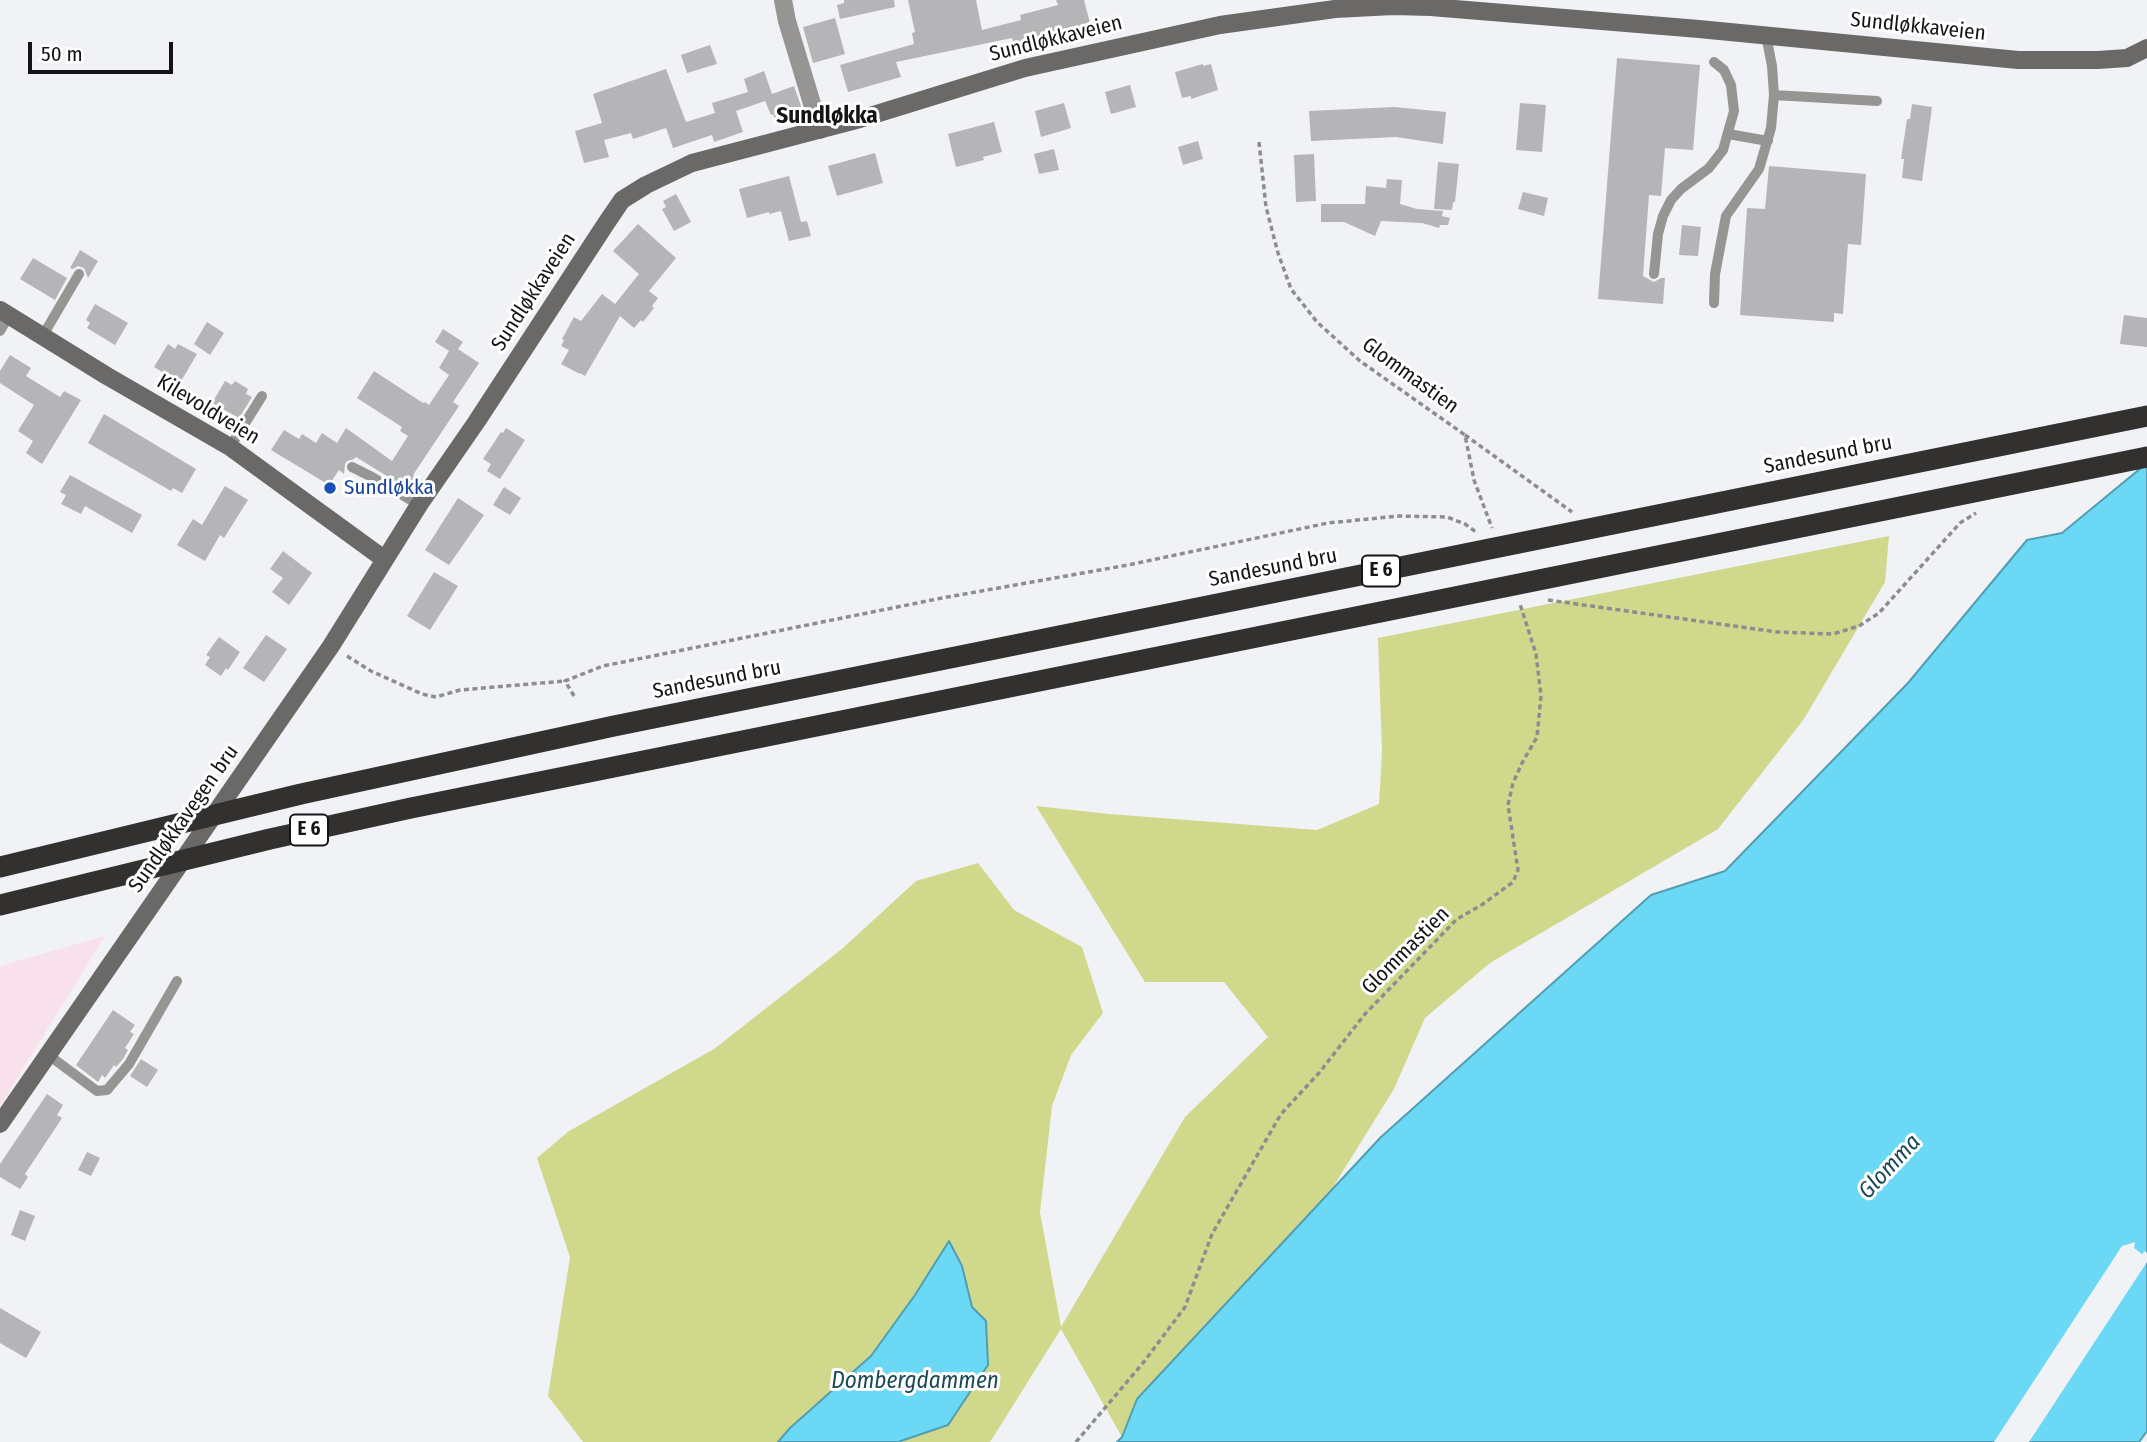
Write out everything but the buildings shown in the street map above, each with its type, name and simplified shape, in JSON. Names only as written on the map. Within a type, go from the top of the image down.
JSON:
[{"type":"highway","name":"Sandesund bru","points":[[0,867],[301,794],[614,726],[2147,416]]},
{"type":"highway","name":"E 6","points":[[0,905],[270,839],[620,765],[2147,457]]},
{"type":"main road","name":"Sundløkkaveien","points":[[275,728],[331,646],[419,505],[622,200],[692,163],[820,130],[1037,65],[1220,25],[1335,9],[1431,7],[1766,35],[2018,60],[2117,59],[2127,58],[2147,48]]},
{"type":"main road","name":"Kilevoldveien","points":[[3,319],[43,337],[230,447],[384,559]]},
{"type":"main road","name":"Sundløkkavegen bru","points":[[47,1054],[275,728]]},
{"type":"main road","points":[[0,1124],[47,1054]]},
{"type":"street","points":[[783,0],[820,130]]},
{"type":"lane","points":[[1714,303],[1715,274],[1726,216],[1759,169],[1768,141],[1774,95],[1766,35]]},
{"type":"lane","points":[[1654,274],[1658,234],[1671,200],[1709,168],[1723,150],[1728,134],[1734,111],[1731,85],[1724,70],[1714,62]]},
{"type":"lane","points":[[1774,95],[1877,101]]},
{"type":"lane","points":[[1728,134],[1768,141]]},
{"type":"lane","points":[[43,337],[79,274]]},
{"type":"lane","points":[[230,447],[262,396]]},
{"type":"lane","points":[[352,467],[419,505]]},
{"type":"lane","points":[[47,1054],[97,1091],[107,1090],[129,1064],[177,981]]},
{"type":"path","name":"Glommastien","points":[[1259,142],[1266,207],[1291,289],[1317,322],[1360,360],[1465,435],[1474,480],[1494,532]]},
{"type":"path","points":[[1465,435],[1582,519]]},
{"type":"path","name":"Glommastien","points":[[1076,1442],[1143,1363],[1185,1307],[1212,1234],[1281,1114],[1320,1073],[1365,1014],[1457,919],[1513,882],[1518,870],[1508,805],[1513,783],[1537,737],[1541,696],[1536,654],[1517,595]]},
{"type":"path","points":[[331,646],[371,671],[422,694],[436,697],[460,690],[565,681]]},
{"type":"shaded area","points":[[105,936],[0,1106],[0,966]]},
{"type":"green space","points":[[1889,536],[1885,582],[1804,719],[1718,829],[1490,963],[1425,1018],[1394,1089],[1330,1192],[1137,1399],[1122,1437],[1061,1329],[990,1442],[583,1442],[548,1396],[570,1257],[537,1158],[569,1131],[714,1049],[843,948],[916,881],[978,863],[1014,910],[1082,947],[1103,1013],[1071,1055],[1052,1106],[1040,1212],[1061,1327],[1185,1117],[1268,1037],[1224,982],[1145,982],[1036,806],[1317,830],[1379,804],[1382,752],[1378,638]]},
{"type":"water","name":"Glomma","points":[[2147,463],[2147,1431],[2139,1442],[1117,1442],[1122,1437],[1137,1399],[1381,1137],[1651,895],[1725,871],[1908,683],[2027,540],[2062,533]]},
{"type":"water","name":"Dombergdammen","points":[[949,1241],[962,1266],[972,1307],[986,1321],[988,1365],[948,1425],[898,1442],[778,1442],[790,1428],[871,1356],[915,1295]]},
{"type":"pier","points":[[2135,1242],[2134,1248],[2142,1254],[2145,1251],[2147,1253],[2147,1262],[2029,1442],[1994,1442],[2122,1246]]},
{"type":"place","name":"Sundløkka","points":[[330,488]]},
{"type":"district","name":"Sundløkka","points":[[827,117]]}]
